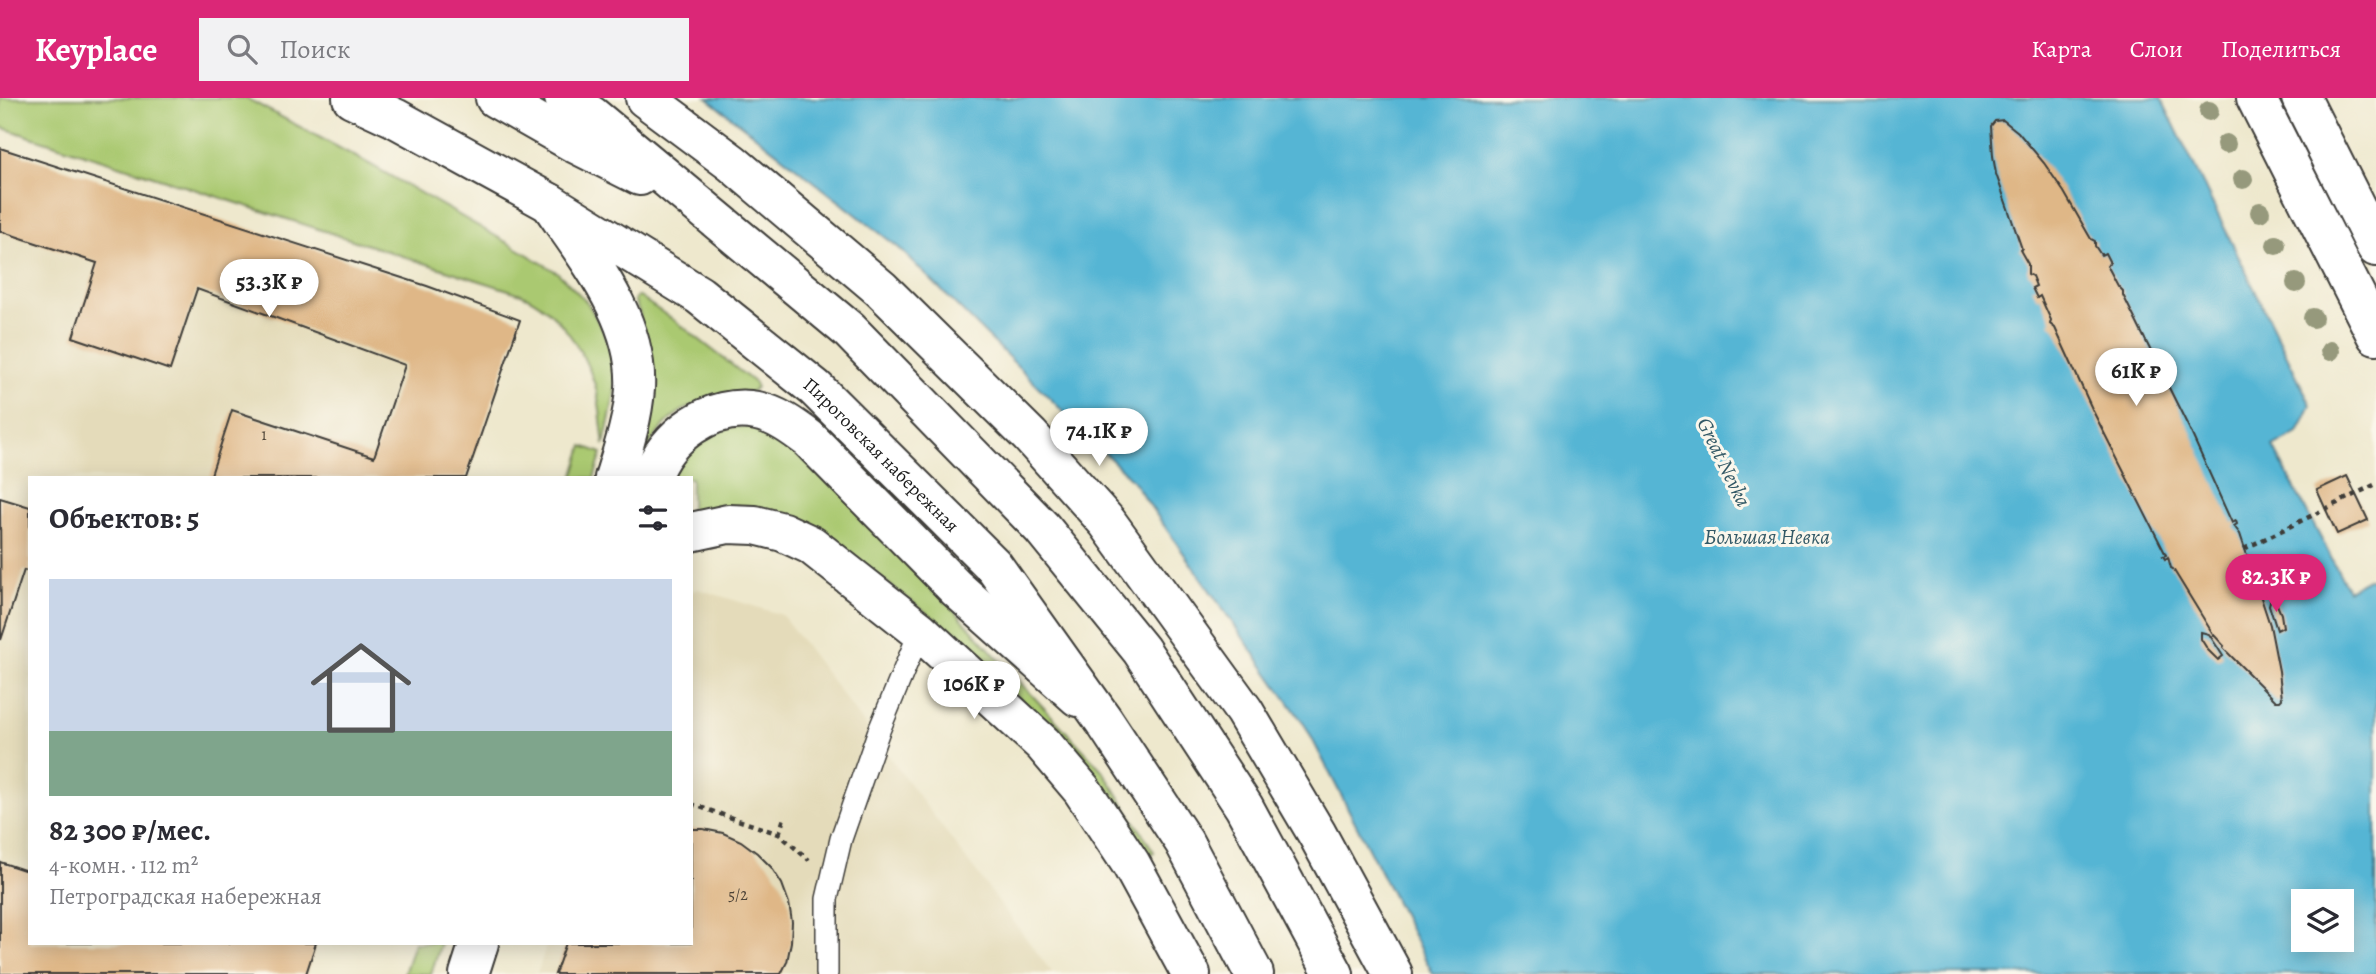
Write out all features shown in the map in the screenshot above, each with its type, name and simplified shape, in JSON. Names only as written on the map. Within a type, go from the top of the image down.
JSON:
[{"type":"main road","name":"Пироговская набережная","points":[[352,98],[395,118],[550,203],[699,295],[815,388],[993,565],[1104,721],[1184,842],[1254,974]]},
{"type":"main road","points":[[495,98],[574,143],[702,206]]},
{"type":"main road","points":[[564,98],[592,116],[849,330],[1042,528],[1141,650],[1244,807],[1334,974]]},
{"type":"main road","points":[[645,98],[732,163],[881,289],[1030,436],[1107,522],[1244,711],[1317,834],[1393,974]]},
{"type":"main road","points":[[2256,98],[2376,335]]},
{"type":"main road","points":[[2301,98],[2376,247]]},
{"type":"main road","points":[[550,203],[608,290],[622,320],[633,355],[635,389],[629,428],[615,476]]},
{"type":"main road","points":[[652,476],[672,441],[696,422],[724,411],[756,411],[786,422],[810,439],[956,588],[1104,721]]},
{"type":"main road","points":[[693,532],[728,524],[755,525],[783,532],[811,545],[920,631],[1044,744],[1082,790],[1130,864],[1191,974]]},
{"type":"main road","points":[[469,974],[478,945]]},
{"type":"lane","points":[[827,974],[827,899],[841,839],[878,733],[920,631]]},
{"type":"path","points":[[2244,549],[2376,484]]},
{"type":"path","points":[[693,805],[779,834],[809,859],[807,872]]},
{"type":"path","points":[[779,834],[784,818]]},
{"type":"shaded area","points":[[0,148],[427,286],[520,320],[492,397],[470,476],[28,476],[28,945],[316,945],[307,974],[0,974]]},
{"type":"shaded area","points":[[698,589],[782,615],[1053,974],[537,974],[546,945],[693,945],[693,591]]},
{"type":"green space","points":[[0,98],[246,98],[522,251],[558,273],[587,302],[603,330],[613,359],[615,392],[604,445],[600,407],[590,371],[567,331],[546,309],[534,301],[521,294],[0,127]]},
{"type":"green space","points":[[638,296],[678,323],[755,383],[756,387],[752,392],[685,409],[662,428],[640,462],[640,314],[634,300]]},
{"type":"green space","points":[[729,427],[754,427],[780,435],[876,523],[1103,771],[1154,852],[1147,857],[1096,777],[959,637],[818,531],[693,514],[693,476],[671,476],[688,447]]},
{"type":"green space","points":[[583,446],[602,453],[595,476],[574,476]]},
{"type":"green space","points":[[413,945],[440,945],[431,974],[404,974]]},
{"type":"water","name":"Большая Невка","points":[[707,98],[2161,98],[2311,405],[2298,433],[2273,447],[2348,590],[2368,579],[2376,579],[2376,974],[1433,974],[1306,727],[1132,480],[899,248]]},
{"type":"building","points":[[2003,120],[2018,132],[2044,163],[2091,239],[2095,241],[2101,255],[2105,253],[2110,263],[2107,265],[2123,291],[2232,523],[2236,521],[2234,526],[2240,534],[2270,625],[2279,671],[2280,701],[2276,701],[2223,648],[2171,568],[2168,557],[2165,559],[2163,556],[2166,555],[2093,411],[2055,328],[2050,324],[2051,320],[2040,296],[2037,298],[2032,288],[2036,286],[2032,276],[2028,274],[2028,264],[2020,250],[2022,249],[1996,174],[1991,126],[1995,121]]},
{"type":"building","points":[[0,148],[427,286],[520,320],[467,476],[211,476],[232,410],[374,457],[405,365],[197,289],[170,370],[73,337],[97,263],[0,231]]},
{"type":"building","points":[[2347,476],[2368,520],[2337,534],[2317,490]]},
{"type":"building","points":[[0,498],[28,506],[28,571],[24,570],[1,640]]},
{"type":"building","points":[[2271,597],[2281,614],[2283,627],[2277,630],[2269,605]]},
{"type":"building","points":[[2201,632],[2209,634],[2223,656],[2218,660],[2201,639]]},
{"type":"building","points":[[693,829],[723,833],[741,841],[757,853],[771,867],[782,884],[789,903],[791,942],[787,962],[781,974],[555,974],[565,945],[693,945]]},
{"type":"building","points":[[0,862],[28,871],[28,945],[315,945],[306,974],[0,974]]},
{"type":"water label","name":"Great Nevka","points":[[1724,462]]}]
